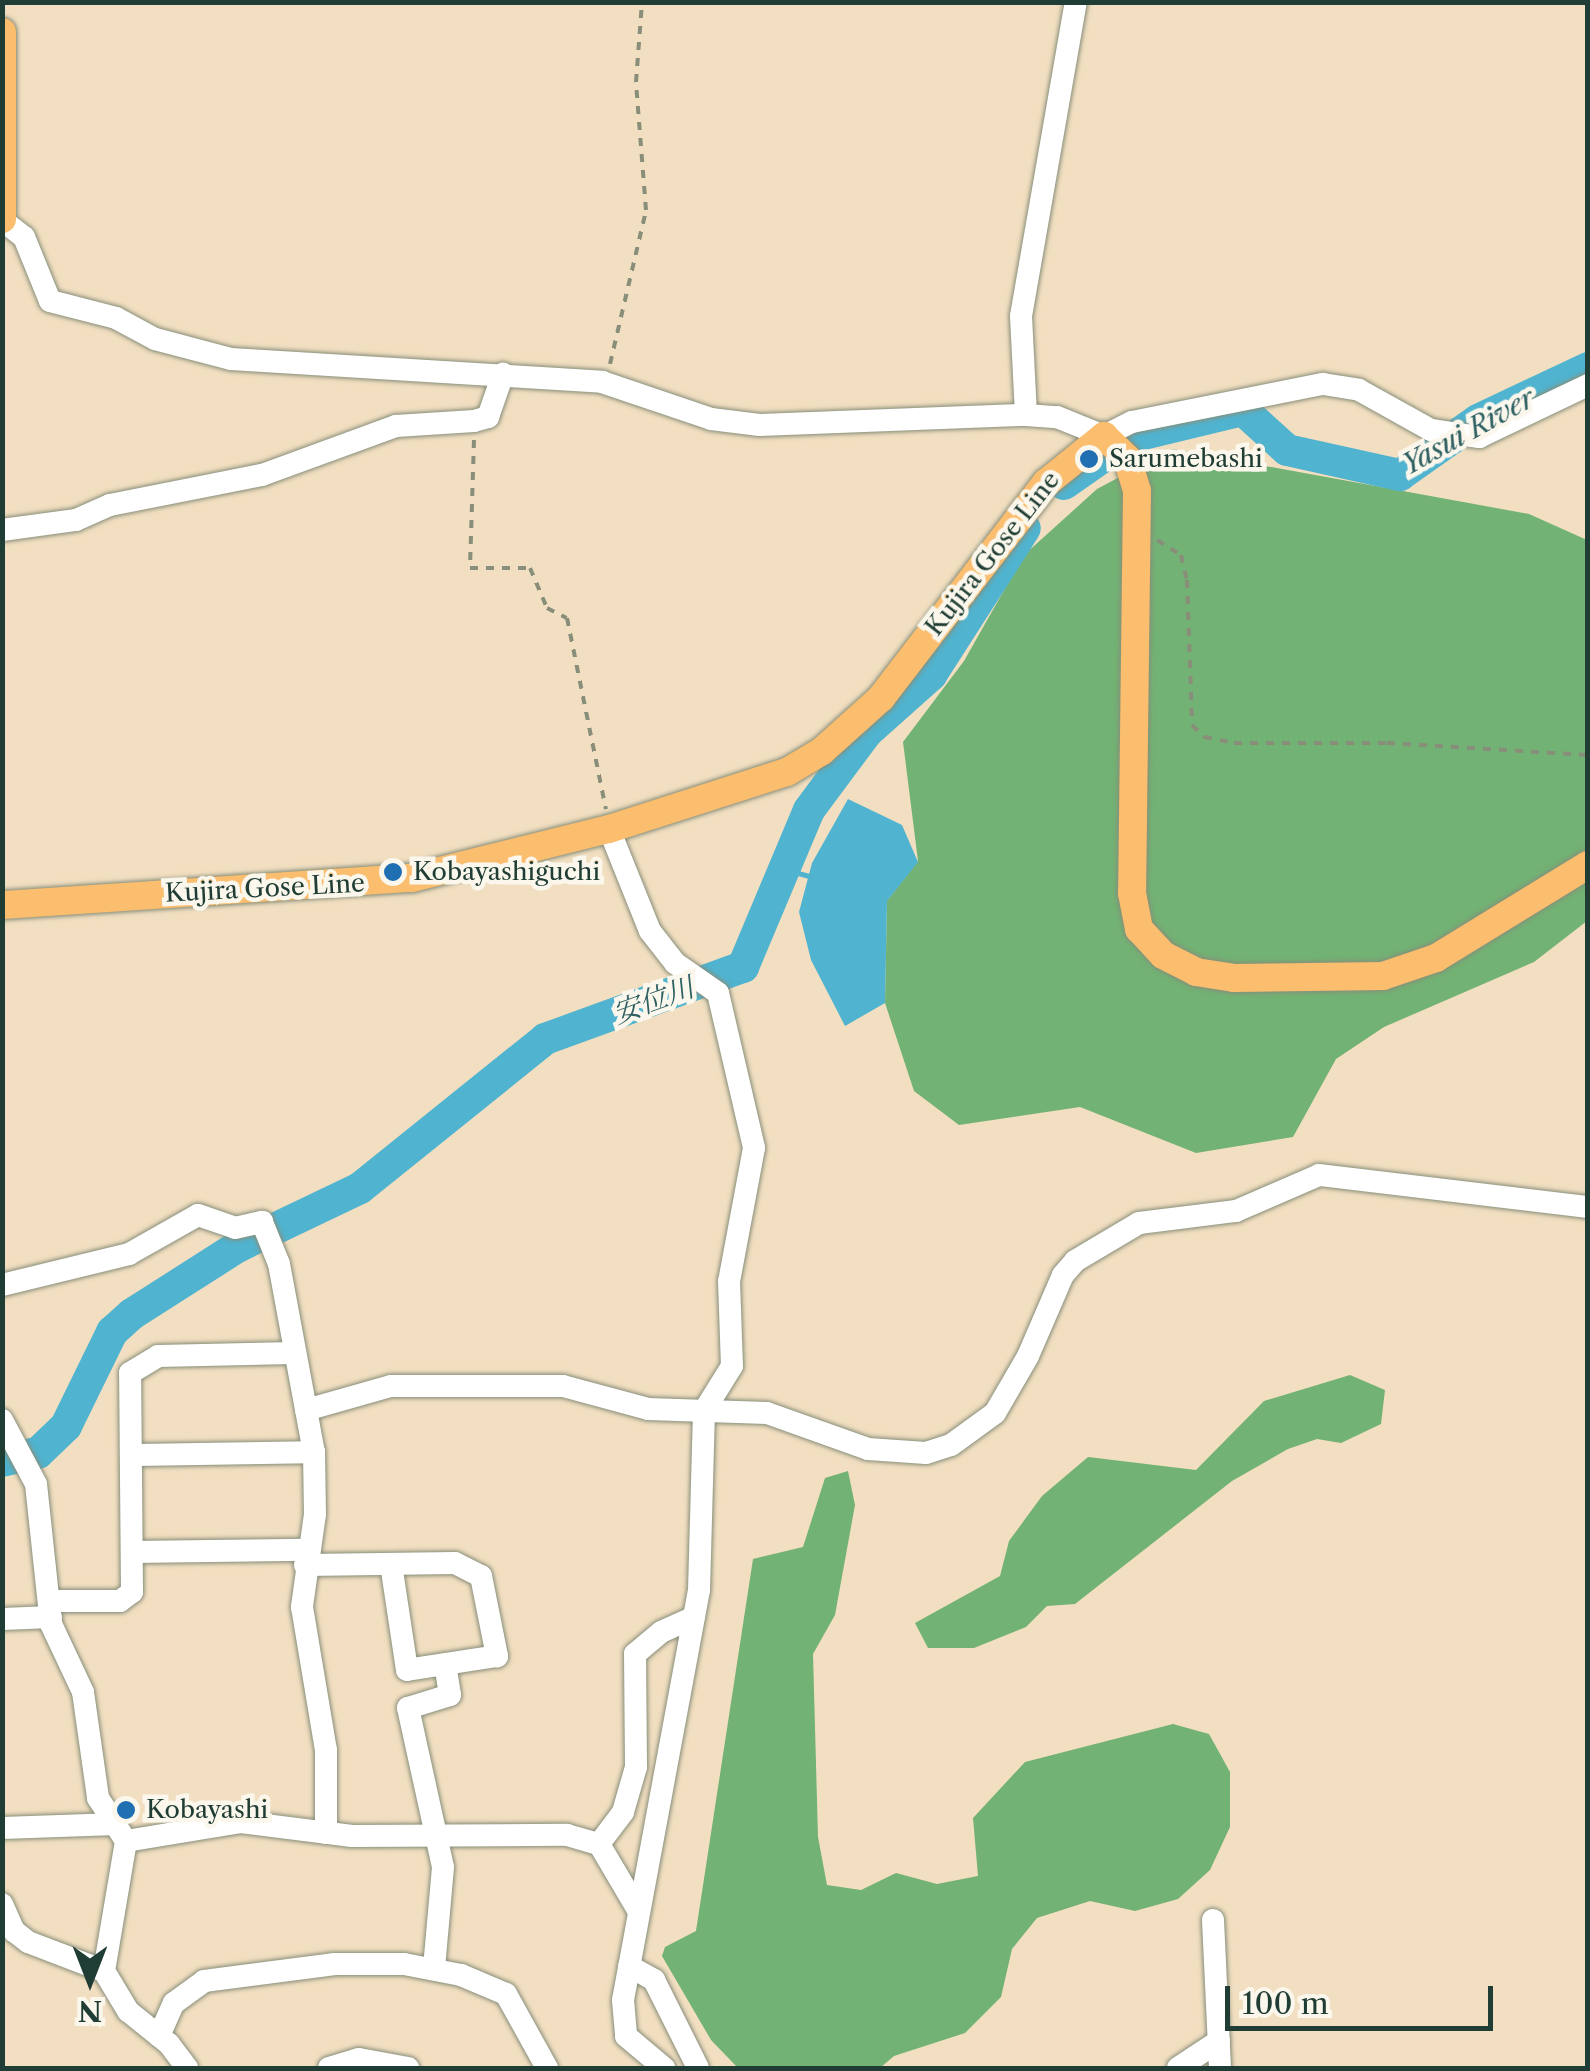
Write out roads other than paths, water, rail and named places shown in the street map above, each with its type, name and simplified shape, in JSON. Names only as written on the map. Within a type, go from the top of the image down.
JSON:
[{"type":"main road","points":[[2,32],[2,220]]},
{"type":"main road","points":[[1115,446],[1136,526],[1132,893],[1139,929],[1164,955],[1196,972],[1234,978],[1383,976],[1436,958],[1588,865]]},
{"type":"main road","name":"Kujira Gose Line","points":[[2,905],[365,885],[609,829],[740,792],[822,751],[881,698],[1046,483],[1115,446]]},
{"type":"street","points":[[1026,415],[1021,359],[1027,269],[1076,2]]},
{"type":"street","points":[[2,220],[24,236],[50,301],[116,318],[156,339],[230,359],[602,382],[710,419],[760,426],[1026,415],[1058,417],[1115,446],[1132,422],[1323,384],[1359,390],[1456,436],[1495,434],[1588,385]]},
{"type":"street","points":[[2,530],[76,520],[110,505],[262,475],[396,426],[488,417],[502,374]]},
{"type":"street","points":[[609,829],[650,930],[675,963],[710,985],[752,1132],[754,1169],[729,1281],[732,1366],[704,1411],[702,1558],[629,1966],[626,2036],[664,2068]]},
{"type":"street","points":[[306,1410],[391,1386],[563,1386],[622,1404],[778,1416],[898,1454],[952,1445],[995,1412],[1074,1261],[1140,1224],[1236,1211],[1296,1180],[1344,1174],[1588,1207]]},
{"type":"street","points":[[2,1286],[130,1254],[198,1214],[236,1228],[262,1222],[273,1244],[314,1452],[302,1607],[326,1750],[326,1833]]},
{"type":"street","points":[[2,1619],[120,1602],[132,1592],[131,1455],[126,1390],[130,1373],[142,1362],[293,1353]]},
{"type":"street","points":[[2,1420],[9,1446],[29,1466],[40,1506],[51,1609],[83,1692],[98,1798],[121,1832],[104,1970],[128,2011],[159,2036],[187,2068]]},
{"type":"street","points":[[131,1455],[314,1452]]},
{"type":"street","points":[[132,1552],[307,1557],[391,1564],[454,1563],[481,1576],[497,1656],[407,1670],[391,1564]]},
{"type":"street","points":[[599,1844],[623,1812],[636,1767],[636,1654],[661,1632],[694,1617]]},
{"type":"street","points":[[434,1968],[444,1903],[436,1831],[408,1708],[450,1696],[445,1664]]},
{"type":"street","points":[[2,1828],[121,1832],[241,1822],[326,1833],[567,1835],[599,1844],[638,1910]]},
{"type":"street","points":[[3,1910],[28,1942],[104,1970]]},
{"type":"street","points":[[1213,1920],[1220,2068]]},
{"type":"street","points":[[159,2036],[174,2003],[204,1982],[352,1963],[434,1968],[506,1994],[547,2068]]},
{"type":"street","points":[[629,1966],[654,1980],[698,2068]]},
{"type":"street","points":[[1178,2068],[1219,2041]]},
{"type":"street","points":[[329,2068],[372,2059],[408,2068]]},
{"type":"water","points":[[848,799],[902,825],[918,862],[887,901],[885,1003],[845,1026],[811,960],[799,912],[812,863]]},
{"type":"waterway","name":"Yasui River","points":[[1064,484],[1131,437],[1243,410],[1287,450],[1400,475],[1478,420],[1588,368]]},
{"type":"waterway","name":"安位川","points":[[2,1461],[38,1453],[66,1426],[112,1332],[132,1314],[237,1247],[360,1188],[545,1039],[743,967],[809,810],[867,732],[931,675],[1025,528]]},
{"type":"waterway","points":[[783,869],[812,877]]},
{"type":"place","name":"Sarumebashi","points":[[1089,459]]},
{"type":"place","name":"Kobayashiguchi","points":[[393,872]]},
{"type":"place","name":"Kobayashi","points":[[126,1810]]}]
